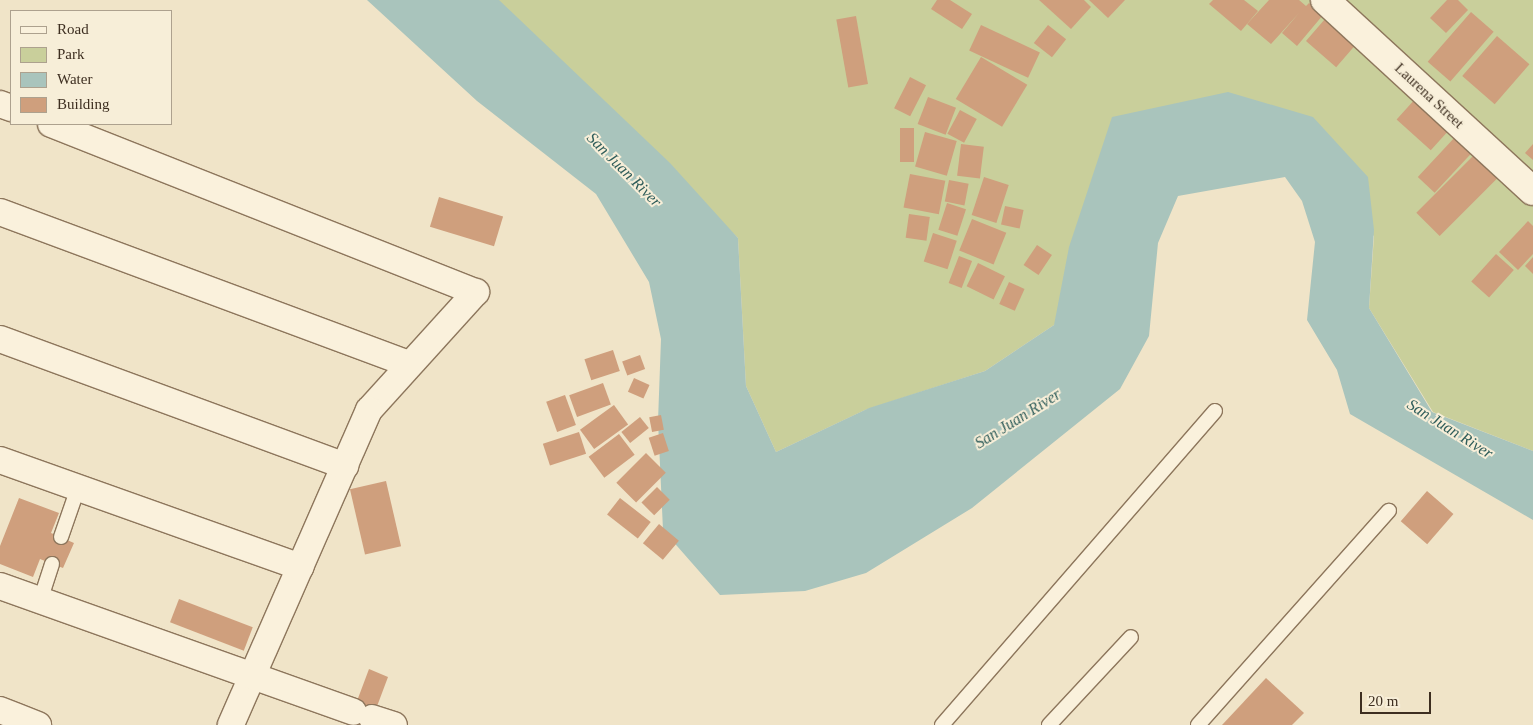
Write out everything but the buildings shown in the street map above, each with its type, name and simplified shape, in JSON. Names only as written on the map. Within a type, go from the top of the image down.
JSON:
[{"type":"street","name":"Laurena Street","points":[[1325,0],[1533,191]]},
{"type":"street","points":[[54,125],[476,292],[408,364],[369,410],[231,725]]},
{"type":"street","points":[[0,212],[408,364]]},
{"type":"street","points":[[0,339],[345,466]]},
{"type":"street","points":[[0,460],[300,567]]},
{"type":"street","points":[[0,586],[251,679],[373,718]]},
{"type":"street","points":[[0,710],[28,723]]},
{"type":"lane","points":[[942,725],[1215,411]]},
{"type":"lane","points":[[61,537],[78,488]]},
{"type":"lane","points":[[1198,725],[1390,511]]},
{"type":"lane","points":[[40,601],[52,564]]},
{"type":"lane","points":[[1049,725],[1131,637]]},
{"type":"green space","points":[[498,0],[1533,0],[1533,451],[1433,412],[1369,308],[1374,236],[1223,94],[1054,325],[985,371],[865,410],[776,452],[746,386],[738,238]]},
{"type":"water","name":"San Juan River","points":[[367,0],[499,0],[670,163],[738,238],[746,386],[776,452],[869,408],[985,371],[1054,325],[1069,247],[1112,117],[1228,92],[1313,117],[1368,177],[1374,230],[1369,308],[1432,412],[1533,451],[1533,520],[1350,414],[1337,370],[1307,320],[1315,242],[1302,201],[1285,177],[1178,196],[1158,243],[1149,336],[1120,389],[972,508],[866,573],[805,591],[720,595],[663,530],[658,421],[661,339],[649,282],[596,194],[477,101]]}]
